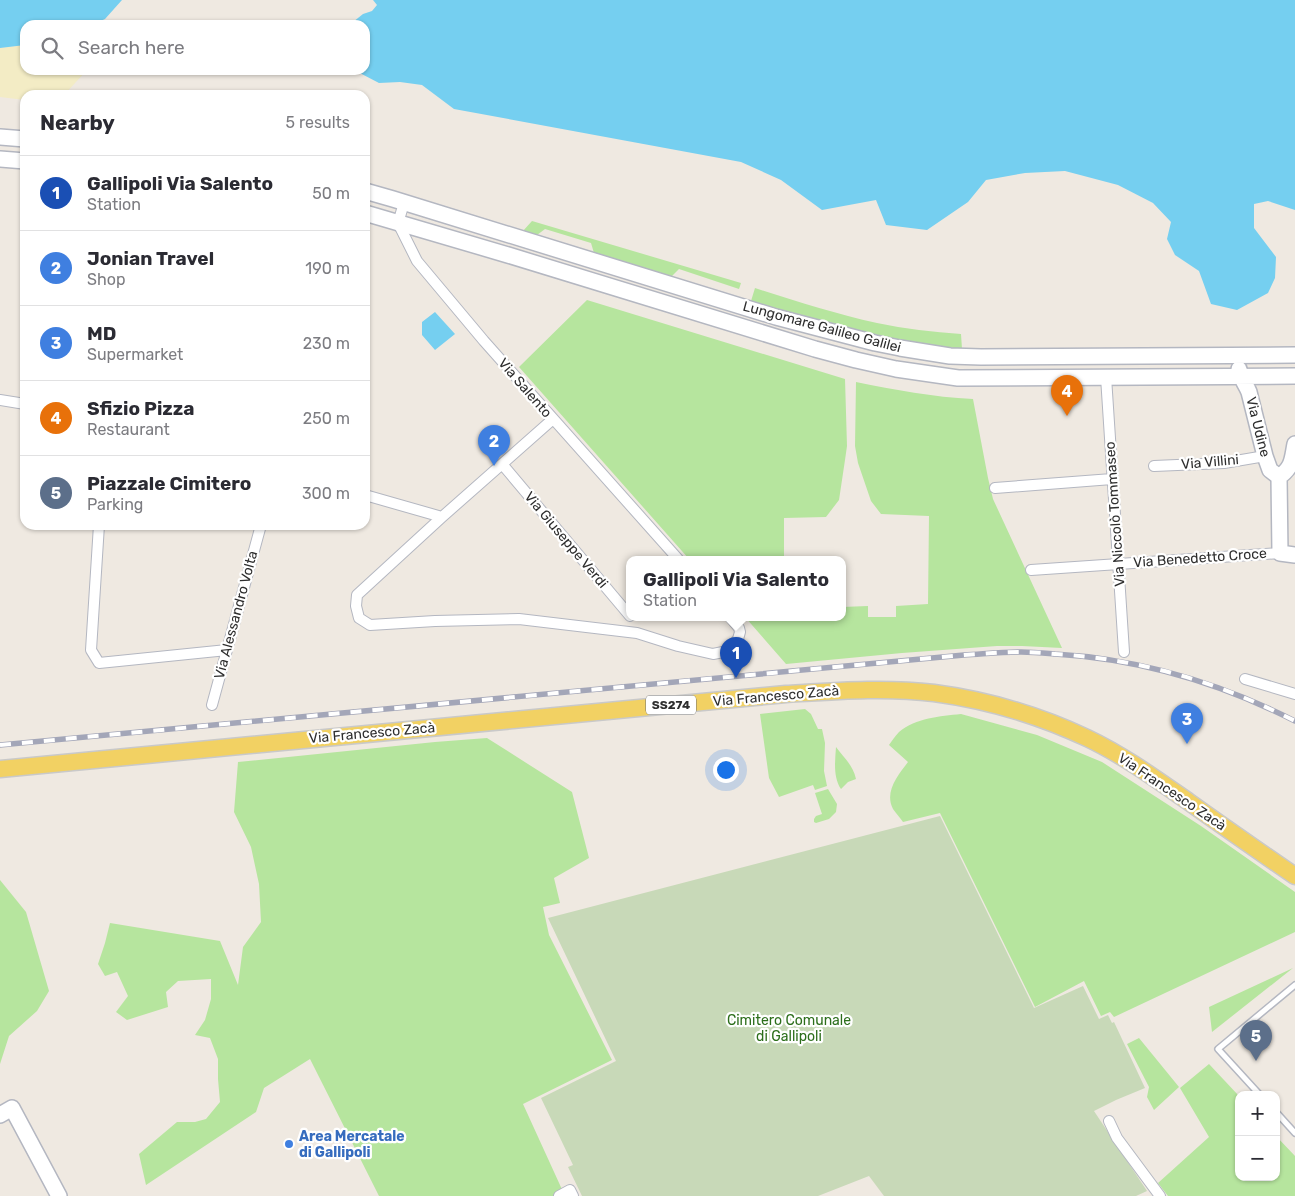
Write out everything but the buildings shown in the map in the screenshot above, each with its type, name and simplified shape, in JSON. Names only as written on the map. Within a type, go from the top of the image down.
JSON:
[{"type":"main road","points":[[0,137],[20,139]]},
{"type":"main road","points":[[0,160],[20,161]]},
{"type":"main road","name":"Lungomare Galileo Galilei","points":[[370,192],[394,198],[404,203],[776,317],[875,343],[927,353],[965,357],[1295,355]]},
{"type":"main road","name":"Lungomare Galileo Galilei","points":[[370,215],[739,326],[856,360],[896,369],[958,378],[1295,376]]},
{"type":"main road","points":[[1238,355],[1240,375]]},
{"type":"main road","points":[[1106,356],[1106,376]]},
{"type":"main road","name":"Via Udine","points":[[1240,375],[1250,392],[1270,470],[1279,477],[1287,472],[1293,463],[1295,444]]},
{"type":"main road","points":[[1279,477],[1288,554]]},
{"type":"main road","name":"Via Francesco Zacà","points":[[0,769],[786,694],[851,690],[902,690],[988,702],[1042,719],[1088,738],[1138,766],[1295,876]]},
{"type":"main road","points":[[6,1112],[59,1196]]},
{"type":"street","points":[[398,223],[404,203]]},
{"type":"street","name":"Via Salento","points":[[398,223],[417,261],[552,419],[675,556]]},
{"type":"street","name":"Via Niccolò Tommaseo","points":[[1106,376],[1124,652]]},
{"type":"street","points":[[0,400],[20,403]]},
{"type":"street","points":[[552,419],[357,595],[356,606],[359,618],[370,625],[519,619],[637,633],[678,646],[713,654],[724,652],[738,639],[740,632],[734,621]]},
{"type":"street","name":"Via Villini","points":[[1154,466],[1224,463],[1265,456]]},
{"type":"street","name":"Via Giuseppe Verdi","points":[[502,464],[626,612]]},
{"type":"street","points":[[995,488],[1112,479]]},
{"type":"street","points":[[370,496],[442,517]]},
{"type":"street","points":[[99,530],[91,650],[100,663],[227,650]]},
{"type":"street","name":"Via Alessandro Volta","points":[[212,705],[260,530]]},
{"type":"street","name":"Via Benedetto Croce","points":[[1031,570],[1288,554]]},
{"type":"street","name":"Via Giuseppe Verdi","points":[[634,621],[637,633]]},
{"type":"street","points":[[1245,679],[1295,694]]},
{"type":"street","points":[[1109,1121],[1117,1138],[1160,1196]]},
{"type":"street","points":[[559,1196],[570,1190],[573,1196]]},
{"type":"lane","points":[[1256,1091],[1218,1049],[1295,985]]},
{"type":"lane","points":[[1280,1116],[1295,1133]]},
{"type":"green space","points":[[532,221],[741,283],[739,289],[679,269],[671,277],[594,253],[591,243],[545,229],[537,235],[522,232]]},
{"type":"green space","points":[[755,288],[877,323],[961,334],[962,349],[900,341],[806,318],[751,301]]},
{"type":"green space","points":[[587,300],[845,379],[847,446],[839,500],[826,517],[784,518],[784,556],[686,556],[519,367]]},
{"type":"green space","points":[[856,382],[914,393],[973,399],[993,499],[1062,648],[997,646],[786,664],[748,621],[846,621],[846,607],[868,606],[868,617],[896,617],[896,606],[928,604],[929,516],[881,514],[871,501],[858,463],[855,446]]},
{"type":"green space","points":[[805,709],[811,714],[818,729],[822,729],[825,743],[824,771],[827,786],[815,790],[813,785],[779,797],[769,778],[760,714]]},
{"type":"green space","points":[[961,714],[1037,735],[1102,762],[1201,826],[1295,892],[1295,932],[1114,1017],[1110,1012],[1101,1016],[1084,981],[1035,1007],[940,813],[903,822],[893,809],[891,803],[890,796],[893,784],[908,762],[889,745],[896,735],[906,727],[921,721]]},
{"type":"green space","points":[[487,738],[572,792],[589,858],[554,878],[560,903],[543,907],[549,935],[612,1060],[523,1104],[565,1196],[379,1196],[310,1059],[264,1088],[256,1112],[146,1185],[139,1154],[177,1122],[195,1122],[206,1119],[220,1102],[218,1059],[210,1038],[195,1035],[205,1020],[211,999],[211,979],[178,981],[166,992],[168,1007],[127,1020],[116,1012],[128,996],[117,972],[105,976],[98,964],[110,923],[220,941],[238,985],[243,947],[261,922],[259,884],[251,847],[234,812],[238,762]]},
{"type":"green space","points":[[836,747],[855,774],[856,779],[848,782],[841,789],[836,774]]},
{"type":"green space","points":[[828,789],[837,804],[836,812],[829,819],[816,823],[814,819],[816,816],[822,814],[815,793]]},
{"type":"green space","name":"Cimitero Comunale di Gallipoli","points":[[940,816],[1034,1008],[1083,986],[1099,1019],[1108,1015],[1112,1023],[1114,1022],[1145,1088],[1094,1111],[1147,1191],[1136,1196],[884,1196],[869,1176],[818,1196],[582,1196],[568,1167],[573,1165],[541,1098],[616,1061],[548,918]]},
{"type":"green space","points":[[0,880],[26,912],[49,991],[37,1011],[9,1036],[0,1064]]},
{"type":"green space","points":[[1293,968],[1212,1032],[1209,1007]]},
{"type":"green space","points":[[1139,1038],[1179,1087],[1154,1110],[1147,1097],[1149,1087],[1127,1044]]},
{"type":"green space","points":[[1209,1064],[1235,1092],[1235,1181],[1280,1181],[1280,1140],[1295,1156],[1295,1196],[1168,1196],[1158,1183],[1209,1137],[1180,1088]]},
{"type":"sand","points":[[20,46],[20,75],[82,75],[69,90],[20,90],[20,99],[0,97],[0,48]]},
{"type":"water","points":[[0,0],[122,0],[103,20],[20,20],[20,46],[0,48]]},
{"type":"water","points":[[373,0],[1295,0],[1295,210],[1268,201],[1254,204],[1254,228],[1276,257],[1275,278],[1268,293],[1237,310],[1211,304],[1199,271],[1175,255],[1167,239],[1171,222],[1153,203],[1118,185],[1065,171],[1025,173],[986,180],[968,202],[927,230],[886,225],[876,200],[822,210],[781,180],[741,162],[454,109],[422,85],[400,82],[379,83],[364,75],[370,75],[370,20],[356,20],[363,14],[372,11],[377,5]]},
{"type":"water","points":[[435,312],[455,334],[435,350],[422,335],[422,322]]},
{"type":"railway","points":[[0,745],[964,655],[1014,652],[1087,657],[1148,667],[1208,684],[1266,707],[1295,721]]},
{"type":"place","name":"Sfizio Pizza","points":[[1067,416]]},
{"type":"place","name":"Jonian Travel","points":[[494,466]]},
{"type":"place","name":"Gallipoli Via Salento","points":[[736,678]]},
{"type":"place","name":"MD","points":[[1187,744]]},
{"type":"place","name":"Piazzale Cimitero","points":[[1256,1061]]},
{"type":"place","name":"Area Mercatale di Gallipoli","points":[[289,1144]]}]
